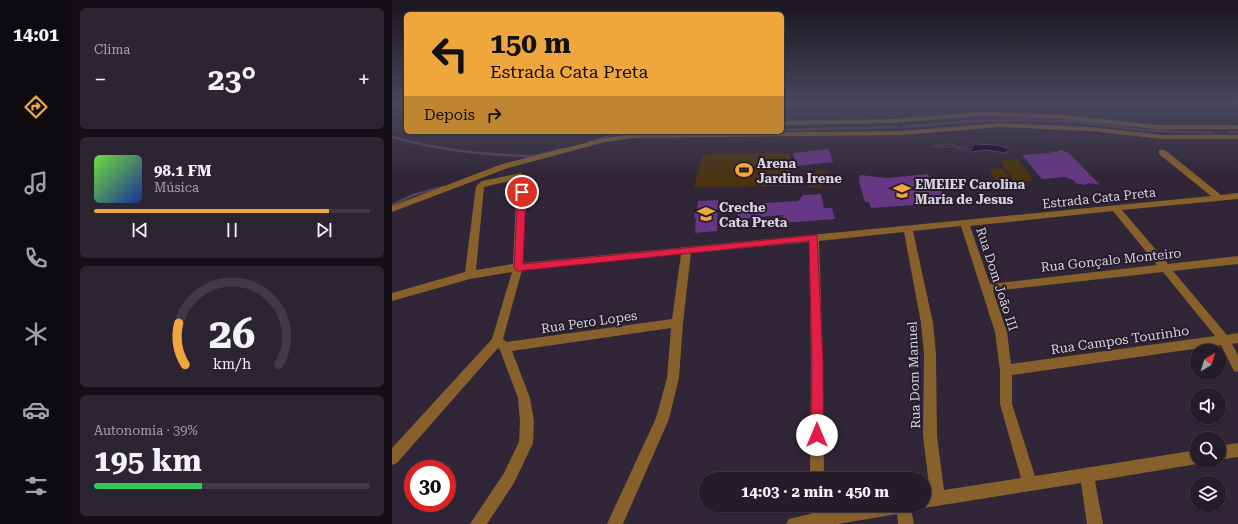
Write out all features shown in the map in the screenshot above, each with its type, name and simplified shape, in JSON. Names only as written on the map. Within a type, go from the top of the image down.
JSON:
[{"type":"street","points":[[900,128],[901,133]]},
{"type":"street","points":[[784,134],[901,133],[957,128]]},
{"type":"street","points":[[1088,128],[1164,137],[1238,137]]},
{"type":"street","points":[[1218,128],[1238,146]]},
{"type":"street","points":[[392,209],[505,166],[613,138],[695,134]]},
{"type":"street","points":[[1162,152],[1218,198]]},
{"type":"street","points":[[392,458],[501,344],[518,268],[522,177],[516,176],[485,182],[480,186],[470,275]]},
{"type":"street","name":"Estrada Cata Preta","points":[[392,297],[470,275],[518,268],[687,250],[964,224],[1116,206],[1238,196]]},
{"type":"street","points":[[1116,206],[1163,268],[1224,339],[1238,368]]},
{"type":"street","name":"Rua Dom João III","points":[[964,224],[1001,332],[1006,370],[1006,404],[1030,483]]},
{"type":"street","name":"Rua Dom Manuel","points":[[908,229],[927,322],[930,354],[930,436],[938,498]]},
{"type":"street","points":[[814,238],[817,362],[817,472]]},
{"type":"street","points":[[615,524],[662,418],[673,378],[677,323],[687,250]]},
{"type":"street","name":"Rua Gonçalo Monteiro","points":[[987,288],[1238,260]]},
{"type":"street","name":"Rua Pero Lopes","points":[[501,344],[677,323]]},
{"type":"street","name":"Rua Campos Tourinho","points":[[1006,370],[1238,338]]},
{"type":"street","points":[[478,524],[509,478],[526,443],[527,421],[524,398],[501,344]]},
{"type":"street","points":[[1226,452],[1238,450]]},
{"type":"street","points":[[931,500],[1190,458]]},
{"type":"street","points":[[1087,475],[1095,524]]},
{"type":"street","points":[[794,524],[817,516],[849,512]]},
{"type":"street","points":[[905,512],[906,524]]},
{"type":"shaded area","points":[[949,144],[971,150],[974,144],[997,145],[1009,149],[1006,153],[986,150],[971,152],[951,146],[932,146]]},
{"type":"shaded area","name":"Arena Jardim Irene","points":[[790,153],[790,186],[694,187],[702,154]]},
{"type":"shaded area","points":[[1018,159],[1034,181],[1014,182],[1000,160]]},
{"type":"shaded area","points":[[1003,168],[1013,184],[999,185],[989,169]]},
{"type":"shaded area","points":[[816,170],[830,173],[821,189],[807,187]]},
{"type":"building","points":[[829,149],[833,162],[797,166],[793,153]]},
{"type":"building","points":[[1060,150],[1069,153],[1100,185],[1089,183],[1084,185],[1075,183],[1073,180],[1065,177],[1042,179],[1022,155],[1050,153],[1051,151],[1057,152]]},
{"type":"building","name":"EMEIEF Carolina Maria de Jesus","points":[[928,174],[931,180],[936,180],[944,196],[939,196],[942,203],[871,208],[869,202],[865,202],[859,182],[860,175],[887,178]]},
{"type":"building","points":[[821,194],[824,208],[832,208],[835,219],[784,223],[783,215],[738,219],[737,205],[798,201],[803,195]]},
{"type":"building","name":"Creche Cata Preta","points":[[718,200],[717,231],[695,233],[696,218],[694,218],[698,201]]},
{"type":"waterway","points":[[784,130],[841,128]]},
{"type":"waterway","points":[[1130,128],[1212,133]]},
{"type":"waterway","points":[[1230,133],[1238,132]]},
{"type":"waterway","points":[[588,143],[614,134]]},
{"type":"waterway","points":[[392,137],[409,142],[460,151],[530,156]]},
{"type":"waterway","points":[[526,158],[563,149]]},
{"type":"waterway","points":[[392,205],[413,195],[443,187]]},
{"type":"place","name":"Arena Jardim Irene","points":[[744,170]]},
{"type":"place","name":"EMEIEF Carolina Maria de Jesus","points":[[902,191]]},
{"type":"place","name":"Creche Cata Preta","points":[[706,214]]},
{"type":"route","points":[[522,192],[518,268],[633,255],[814,238],[817,435]]}]
